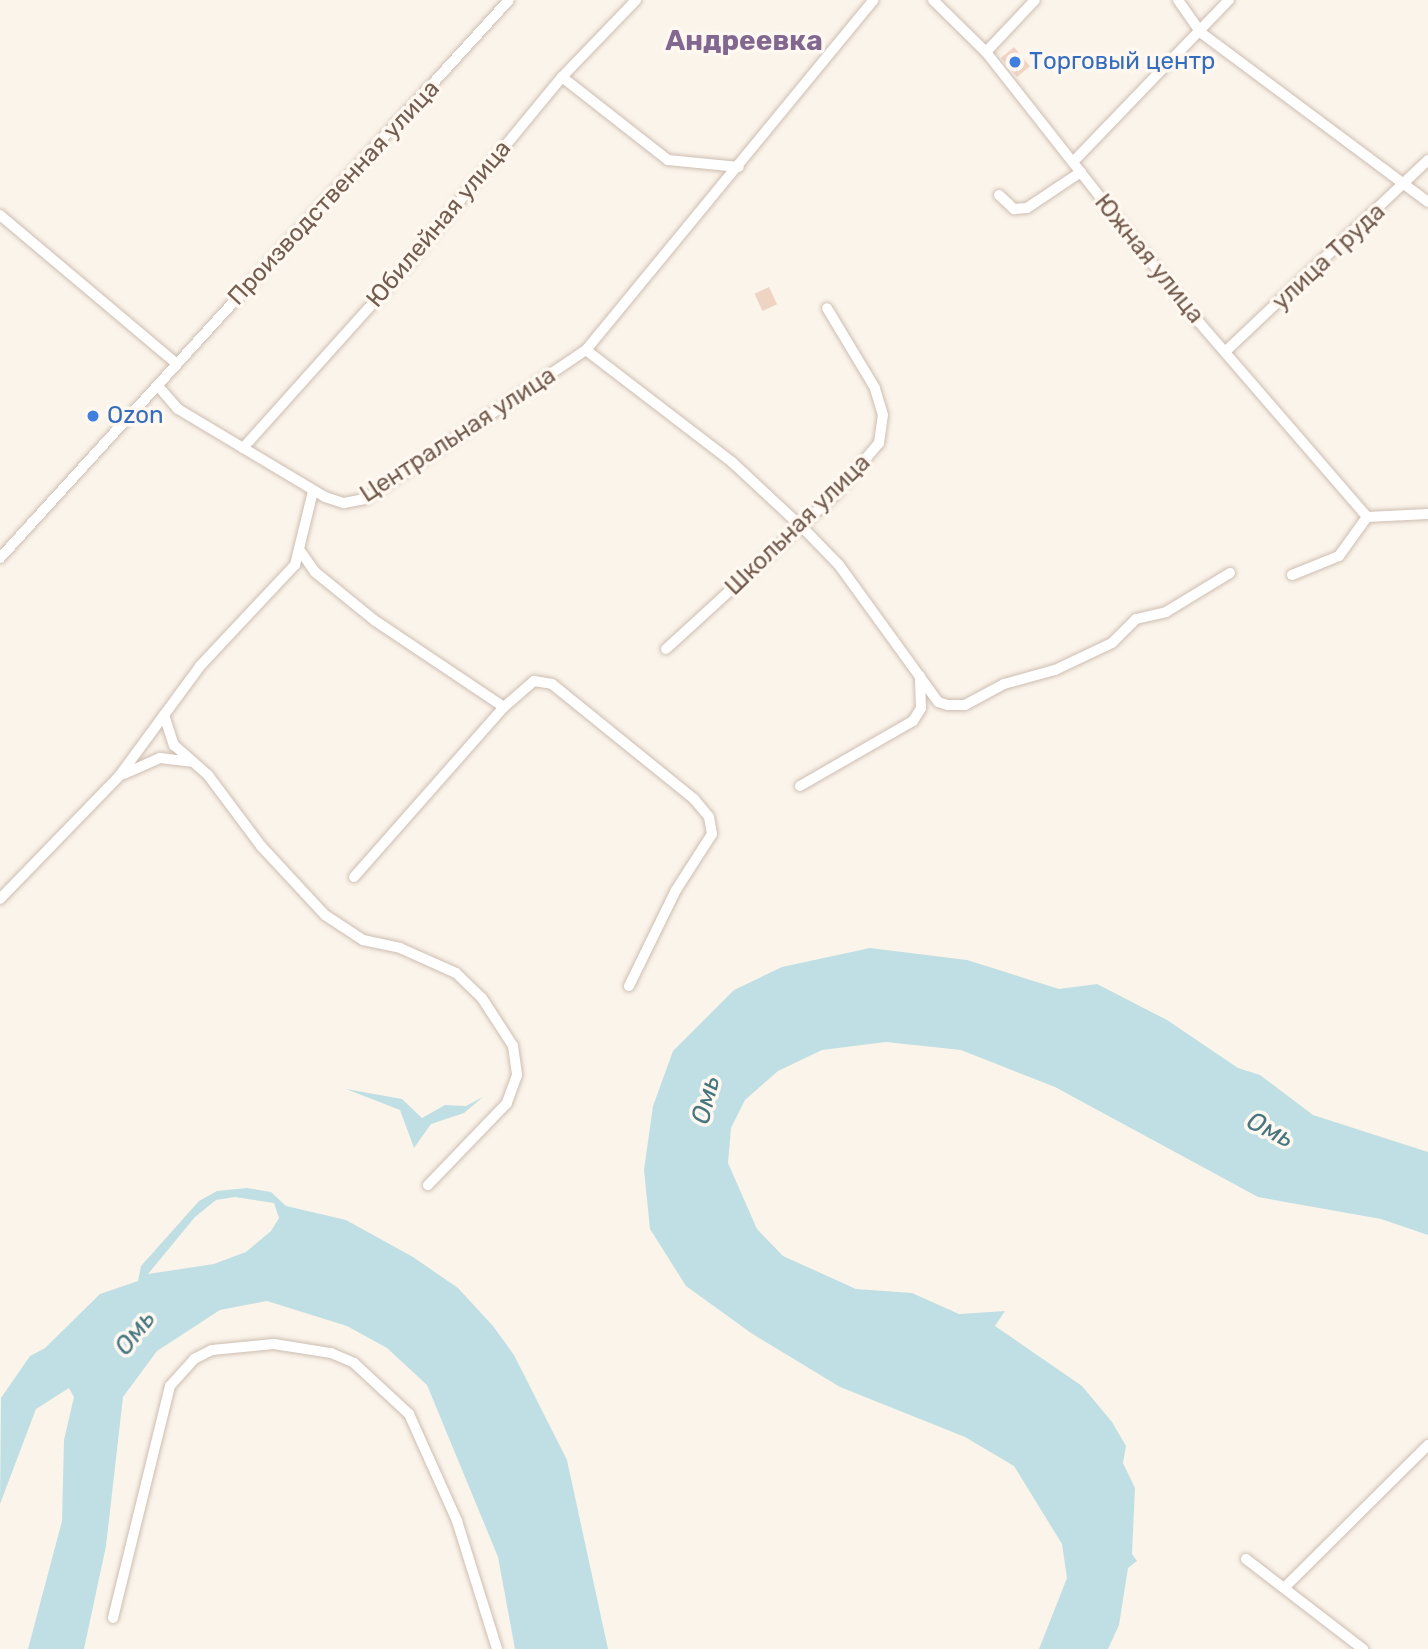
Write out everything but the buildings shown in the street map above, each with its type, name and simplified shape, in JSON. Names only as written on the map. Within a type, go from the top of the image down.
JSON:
[{"type":"street","name":"Производственная улица","points":[[0,558],[509,0]]},
{"type":"street","name":"Юбилейная улица","points":[[243,448],[387,288],[562,77],[636,0]]},
{"type":"street","name":"Центральная улица","points":[[158,386],[178,409],[313,491],[344,503],[365,499],[586,350],[739,167],[873,0]]},
{"type":"street","name":"Южная улица","points":[[933,0],[986,52],[1226,351],[1367,517]]},
{"type":"street","points":[[986,52],[1035,0]]},
{"type":"street","points":[[1178,0],[1200,32],[1428,202]]},
{"type":"street","points":[[1073,162],[1229,0]]},
{"type":"street","points":[[562,77],[668,160],[739,167]]},
{"type":"street","name":"улица Труда","points":[[1226,351],[1406,185],[1428,160]]},
{"type":"street","points":[[999,195],[1014,209],[1027,208],[1081,172]]},
{"type":"street","points":[[0,215],[177,364]]},
{"type":"street","name":"Школьная улица","points":[[666,649],[861,470],[882,433],[875,388],[827,308]]},
{"type":"street","points":[[586,350],[732,462],[839,565],[938,702],[965,705],[1004,684],[1055,670],[1112,643],[1136,619],[1166,612],[1230,573]]},
{"type":"street","points":[[0,899],[120,775],[164,715],[302,552],[313,491]]},
{"type":"street","points":[[1292,575],[1339,556],[1367,517],[1428,514]]},
{"type":"street","points":[[302,552],[315,572],[374,620],[504,707]]},
{"type":"street","points":[[800,786],[913,721],[921,708],[920,675]]},
{"type":"street","points":[[354,877],[451,761],[497,720],[504,707],[534,681],[552,684],[694,799],[709,817],[712,834],[676,890],[629,986]]},
{"type":"street","points":[[164,715],[170,739],[196,763],[261,845],[326,915],[363,940],[400,948],[456,972],[482,998],[513,1046],[517,1075],[507,1103],[428,1185]]},
{"type":"street","points":[[120,775],[160,758],[196,763]]},
{"type":"street","points":[[113,1618],[170,1386],[194,1359],[212,1350],[274,1344],[331,1353],[354,1363],[409,1414],[457,1521],[497,1649]]},
{"type":"street","points":[[1284,1588],[1428,1445]]},
{"type":"street","points":[[1246,1559],[1363,1649]]},
{"type":"water","name":"Омь","points":[[870,948],[967,960],[1059,989],[1097,984],[1167,1020],[1238,1068],[1260,1075],[1313,1115],[1428,1152],[1428,1235],[1381,1219],[1258,1197],[1055,1087],[961,1050],[886,1042],[822,1050],[778,1071],[745,1100],[731,1128],[728,1163],[757,1229],[783,1256],[856,1289],[912,1293],[959,1314],[1005,1311],[995,1326],[1082,1386],[1112,1422],[1126,1446],[1123,1463],[1135,1488],[1132,1554],[1137,1561],[1128,1568],[1119,1625],[1108,1649],[1039,1649],[1067,1578],[1062,1544],[1014,1466],[965,1437],[840,1387],[751,1333],[686,1286],[650,1229],[644,1170],[653,1106],[673,1051],[734,990],[782,967]]},
{"type":"water","points":[[346,1089],[402,1099],[422,1118],[445,1105],[466,1106],[483,1097],[464,1113],[431,1124],[414,1148],[400,1110]]},
{"type":"water","name":"Омь","points":[[247,1188],[271,1192],[286,1206],[346,1220],[413,1257],[458,1288],[493,1326],[514,1355],[567,1460],[608,1649],[515,1649],[498,1557],[427,1385],[387,1348],[347,1326],[267,1301],[220,1310],[157,1351],[123,1397],[106,1546],[84,1649],[28,1649],[62,1521],[64,1440],[74,1397],[69,1388],[36,1409],[0,1504],[1,1398],[30,1356],[45,1348],[100,1294],[138,1281],[141,1266],[199,1201],[217,1191]],"holes":[[[235,1197],[274,1203],[279,1218],[271,1231],[246,1252],[214,1264],[148,1274],[195,1217],[216,1200]]]},
{"type":"place","name":"Торговый центр","points":[[1015,62]]},
{"type":"place","name":"Ozon","points":[[93,416]]},
{"type":"district","name":"Андреевка","points":[[744,41]]}]
